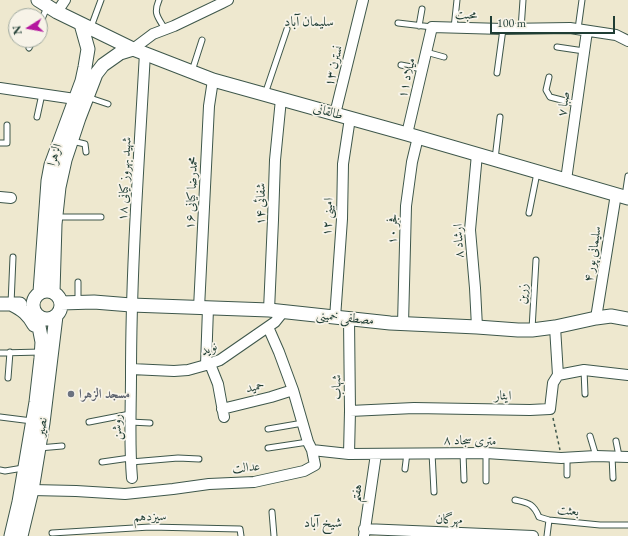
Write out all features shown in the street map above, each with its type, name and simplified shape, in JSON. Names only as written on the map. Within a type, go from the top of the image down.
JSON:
[{"type":"street","points":[[47,6],[65,0]]},
{"type":"street","points":[[139,51],[153,34],[228,0]]},
{"type":"street","name":"نسترن ۱۳","points":[[335,114],[363,0]]},
{"type":"street","name":"طالقانی","points":[[47,6],[139,51],[213,80],[495,159],[623,197]]},
{"type":"street","name":"الزهرا","points":[[40,292],[47,271],[56,217],[58,187],[81,98],[82,81],[88,49],[86,26]]},
{"type":"street","name":"محبت","points":[[432,27],[503,29],[570,28],[616,35],[628,41]]},
{"type":"street","name":"میلاد ۱۱","points":[[413,136],[422,69],[432,27]]},
{"type":"street","name":"صبا ۷","points":[[566,180],[584,51],[583,30]]},
{"type":"street","name":"الزهرا","points":[[53,292],[47,271],[48,181],[51,165],[81,98],[96,74],[103,65],[120,53],[139,51]]},
{"type":"street","name":"شهید بهروز کیانی ۱۸","points":[[131,305],[139,51]]},
{"type":"street","points":[[85,67],[93,67],[96,74]]},
{"type":"street","name":"محمدرضا کیانی ۱۶","points":[[208,365],[203,308],[209,106],[213,80]]},
{"type":"street","points":[[0,88],[81,98]]},
{"type":"street","name":"شفائی ۱۴","points":[[269,310],[275,160],[281,99]]},
{"type":"street","name":"امینی ۱۲","points":[[335,318],[342,219],[343,164],[350,118]]},
{"type":"street","name":"فجر ۱۰","points":[[403,324],[406,206],[412,162],[413,136]]},
{"type":"street","name":"ارشاد ۸","points":[[477,154],[470,230],[477,327]]},
{"type":"street","points":[[0,197],[10,198]]},
{"type":"street","name":"سلیمانی پور ۴","points":[[596,318],[623,197]]},
{"type":"street","points":[[11,536],[24,504],[24,468],[46,346],[37,316],[33,311],[32,304],[34,297],[40,292],[46,290],[53,292],[61,303],[60,310],[56,316],[50,319],[43,319],[37,316]]},
{"type":"street","name":"مصطفی خمینی","points":[[61,303],[94,302],[131,305],[269,310],[403,324],[518,330],[532,330],[611,316],[628,319]]},
{"type":"street","points":[[6,304],[32,304]]},
{"type":"street","points":[[6,304],[21,309],[29,316],[46,346]]},
{"type":"street","name":"روشن","points":[[131,305],[130,460],[132,478]]},
{"type":"street","name":"نوید","points":[[131,369],[174,371],[188,370],[208,365],[220,360],[276,322],[283,312]]},
{"type":"street","name":"نصیر","points":[[21,536],[24,504],[32,490],[39,448],[46,346],[56,316]]},
{"type":"street","name":"شهاب","points":[[349,319],[349,454]]},
{"type":"street","points":[[550,409],[553,383],[558,375],[555,326]]},
{"type":"street","name":"عدالت","points":[[32,490],[125,494],[209,484],[254,482],[304,471],[315,465],[293,390],[268,327]]},
{"type":"street","name":"حمید","points":[[208,365],[218,384],[223,413],[293,390]]},
{"type":"street","points":[[558,375],[584,370],[628,375]]},
{"type":"street","name":"ایثار","points":[[350,411],[414,408],[550,409]]},
{"type":"street","name":"۸ متری سجاد","points":[[310,446],[349,454],[463,453],[564,457],[620,456]]},
{"type":"street","name":"هفتم","points":[[364,533],[376,454]]},
{"type":"street","name":"مهرگان","points":[[364,533],[533,536]]},
{"type":"lane","points":[[86,26],[101,0]]},
{"type":"lane","points":[[159,0],[156,14],[165,29]]},
{"type":"lane","points":[[454,28],[456,0]]},
{"type":"lane","points":[[522,29],[523,0]]},
{"type":"lane","points":[[582,0],[583,30]]},
{"type":"lane","points":[[419,26],[422,9]]},
{"type":"lane","name":"محبت","points":[[398,23],[432,27]]},
{"type":"lane","points":[[265,94],[287,29]]},
{"type":"lane","points":[[497,73],[503,29]]},
{"type":"lane","points":[[192,72],[202,40]]},
{"type":"lane","points":[[557,46],[584,51]]},
{"type":"lane","points":[[426,52],[444,57]]},
{"type":"lane","points":[[401,64],[422,69]]},
{"type":"lane","points":[[549,77],[546,90],[550,97],[577,104]]},
{"type":"lane","points":[[37,117],[42,94]]},
{"type":"lane","points":[[81,98],[108,104]]},
{"type":"lane","points":[[495,159],[500,117]]},
{"type":"lane","points":[[0,143],[7,143],[7,125]]},
{"type":"lane","points":[[71,140],[85,144],[86,152]]},
{"type":"lane","points":[[529,213],[537,172]]},
{"type":"lane","points":[[623,197],[628,176]]},
{"type":"lane","points":[[56,217],[101,217]]},
{"type":"lane","points":[[6,304],[13,257]]},
{"type":"lane","name":"زرین","points":[[532,330],[536,260]]},
{"type":"lane","points":[[78,282],[78,302]]},
{"type":"lane","points":[[0,353],[46,346]]},
{"type":"lane","points":[[8,378],[10,352]]},
{"type":"lane","points":[[584,370],[585,394]]},
{"type":"lane","points":[[0,418],[32,421]]},
{"type":"lane","points":[[89,422],[130,418],[150,422]]},
{"type":"lane","points":[[268,429],[303,423]]},
{"type":"lane","points":[[590,436],[596,456]]},
{"type":"lane","points":[[613,478],[620,456],[616,441]]},
{"type":"lane","points":[[39,448],[62,446]]},
{"type":"lane","points":[[268,448],[310,446]]},
{"type":"lane","points":[[405,469],[407,453]]},
{"type":"lane","points":[[432,453],[434,492]]},
{"type":"lane","points":[[463,453],[464,480]]},
{"type":"lane","points":[[486,454],[486,481]]},
{"type":"lane","points":[[564,457],[567,475]]},
{"type":"lane","points":[[102,462],[178,458],[199,459]]},
{"type":"lane","points":[[0,470],[5,471],[24,468]]},
{"type":"lane","name":"بعثت","points":[[515,500],[531,504],[539,517],[549,520],[600,525],[628,525]]},
{"type":"lane","points":[[272,512],[274,536]]},
{"type":"lane","points":[[547,536],[549,520]]},
{"type":"lane","name":"سیزدهم","points":[[52,533],[105,529],[172,527],[240,529],[241,536]]},
{"type":"path","points":[[550,409],[564,457]]},
{"type":"place","name":"مسجد الزهرا","points":[[71,394]]},
{"type":"district","name":"سلیمان آباد","points":[[309,22]]},
{"type":"district","name":"شیخ آباد","points":[[323,523]]}]
